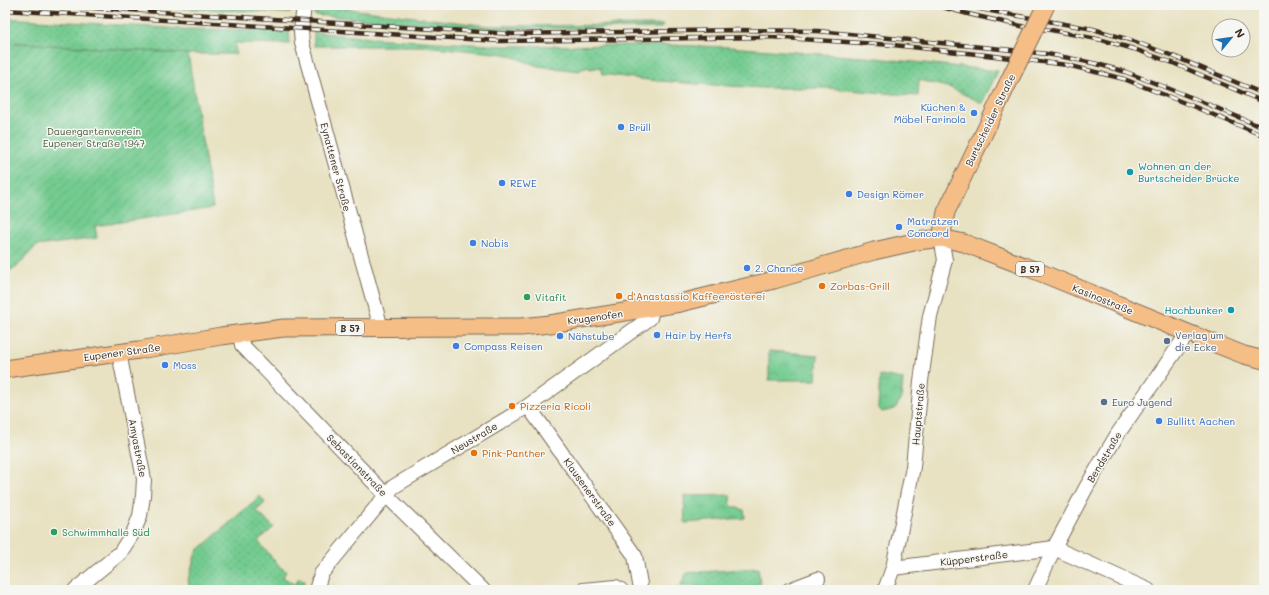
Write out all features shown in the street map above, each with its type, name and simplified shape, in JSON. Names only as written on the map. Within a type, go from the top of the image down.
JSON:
[{"type":"main road","name":"Burtscheider Straße","points":[[941,238],[946,212],[1046,5]]},
{"type":"main road","name":"Krugenofen","points":[[240,334],[284,328],[520,327],[557,323],[652,308],[711,296],[874,251],[918,241],[941,238]]},
{"type":"main road","name":"Kasinostraße","points":[[941,238],[969,245],[1244,355],[1264,360]]},
{"type":"main road","name":"Eupener Straße","points":[[5,369],[240,334]]},
{"type":"street","name":"Eynattener Straße","points":[[304,5],[301,32],[302,43],[381,328]]},
{"type":"street","name":"Hauptstraße","points":[[886,590],[893,568],[913,467],[921,381],[930,316],[945,260],[941,238]]},
{"type":"street","name":"Neustraße","points":[[316,590],[321,574],[393,487],[528,406],[650,318],[652,308]]},
{"type":"street","name":"Bendstraße","points":[[1035,590],[1054,548],[1087,486],[1117,435],[1188,333]]},
{"type":"street","name":"Sebastianstraße","points":[[240,334],[242,345],[386,495],[483,590]]},
{"type":"street","name":"Amyastraße","points":[[75,590],[120,553],[134,531],[140,516],[144,479],[119,353]]},
{"type":"street","name":"Klausenerstraße","points":[[528,406],[635,556],[645,587]]},
{"type":"street","name":"Küpperstraße","points":[[893,568],[1054,548]]},
{"type":"street","points":[[1054,548],[1148,590]]},
{"type":"street","points":[[789,590],[818,579]]},
{"type":"street","points":[[626,590],[631,586],[645,587]]},
{"type":"street","points":[[583,590],[616,587],[621,590]]},
{"type":"green space","points":[[109,5],[291,5],[290,13]]},
{"type":"green space","points":[[316,5],[489,26],[663,25],[661,28],[502,29],[449,26],[314,15]]},
{"type":"green space","points":[[5,18],[183,29],[289,30],[290,44],[235,43],[236,54],[188,54],[5,42]]},
{"type":"green space","points":[[314,32],[371,38],[504,46],[664,45],[729,47],[876,58],[998,71],[982,103],[951,88],[919,80],[918,96],[826,88],[762,88],[697,84],[602,74],[600,67],[590,69],[589,67],[579,70],[580,71],[538,66],[505,54],[423,46],[314,46]]},
{"type":"green space","name":"Dauergartenverein Eupener Straße 1947","points":[[5,42],[188,54],[213,208],[95,226],[97,238],[36,246],[16,268],[5,272]]},
{"type":"green space","points":[[769,351],[818,355],[816,380],[769,380]]},
{"type":"green space","points":[[880,375],[903,379],[901,398],[895,409],[882,412],[878,407]]},
{"type":"green space","points":[[730,495],[731,506],[744,510],[745,518],[685,523],[684,496]]},
{"type":"green space","points":[[260,496],[265,503],[256,511],[274,527],[258,541],[279,566],[286,571],[283,577],[295,585],[299,578],[305,581],[302,590],[190,590],[188,580],[196,552]]},
{"type":"green space","points":[[758,568],[761,590],[680,586],[687,573]]},
{"type":"railway","points":[[48,5],[513,34],[737,30],[818,31],[1002,49],[1069,58],[1126,72],[1264,128]]},
{"type":"railway","points":[[935,5],[1030,28],[1051,30],[1102,40],[1134,49],[1173,63],[1264,102]]},
{"type":"railway","points":[[964,5],[1093,29],[1133,41],[1173,56],[1264,94]]},
{"type":"railway","points":[[5,10],[500,41],[769,37],[893,45],[1067,65],[1124,79],[1264,136]]},
{"type":"place","name":"Küchen & Möbel Farinola","points":[[974,113]]},
{"type":"place","name":"Brüll","points":[[621,127]]},
{"type":"place","name":"Wohnen an der Burtscheider Brücke","points":[[1130,172]]},
{"type":"place","name":"REWE","points":[[502,183]]},
{"type":"place","name":"Design Römer","points":[[849,194]]},
{"type":"place","name":"Matratzen Concord","points":[[899,227]]},
{"type":"place","name":"Nobis","points":[[473,243]]},
{"type":"place","name":"2. Chance","points":[[747,268]]},
{"type":"place","name":"Zorbas-Grill","points":[[822,286]]},
{"type":"place","name":"d‘Anastassio Kaffeerösterei","points":[[619,296]]},
{"type":"place","name":"Vitafit","points":[[527,297]]},
{"type":"place","name":"Hochbunker","points":[[1231,310]]},
{"type":"place","name":"Hair by Herfs","points":[[657,335]]},
{"type":"place","name":"Nähstube","points":[[560,336]]},
{"type":"place","name":"Verlag um die Ecke","points":[[1167,341]]},
{"type":"place","name":"Compass Reisen","points":[[456,346]]},
{"type":"place","name":"Moss","points":[[165,365]]},
{"type":"place","name":"Euro Jugend","points":[[1104,402]]},
{"type":"place","name":"Pizzeria Ricoli","points":[[512,406]]},
{"type":"place","name":"Bullitt Aachen","points":[[1159,421]]},
{"type":"place","name":"Pink-Panther","points":[[474,453]]},
{"type":"place","name":"Schwimmhalle Süd","points":[[54,532]]}]
